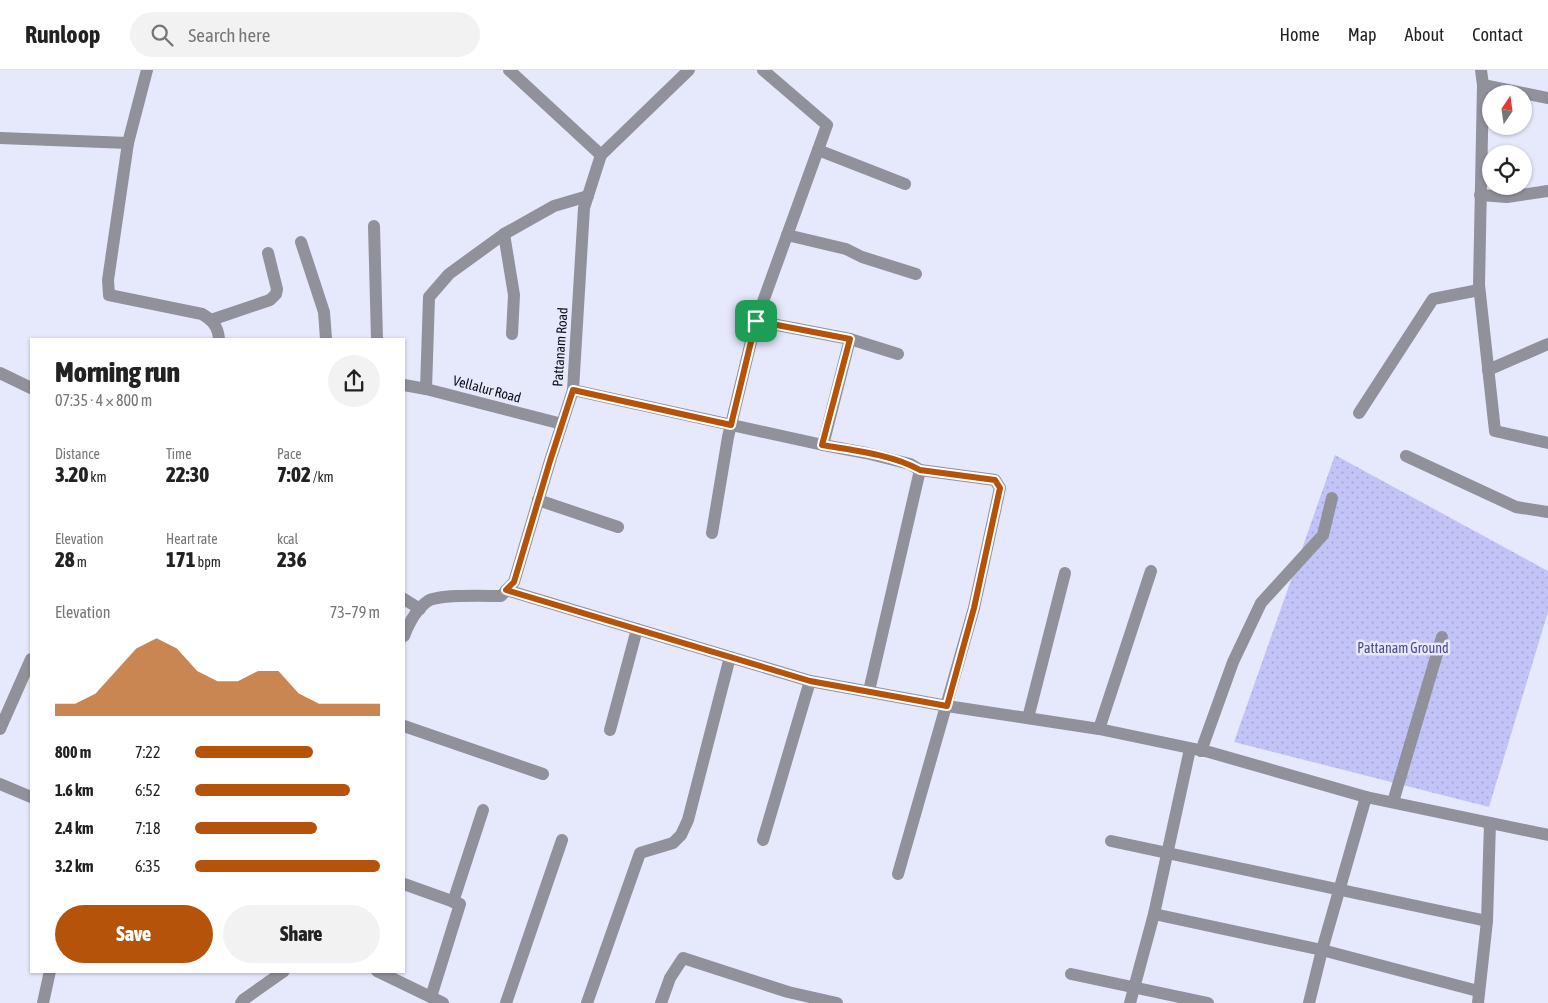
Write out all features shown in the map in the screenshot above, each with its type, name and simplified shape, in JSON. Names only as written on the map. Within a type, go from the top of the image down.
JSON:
[{"type":"street","points":[[147,70],[128,143],[108,280],[109,295],[202,314],[211,320],[220,338]]},
{"type":"street","points":[[509,70],[601,155]]},
{"type":"street","name":"Pattanam Road","points":[[506,590],[514,582],[573,390],[584,208],[601,155],[689,70]]},
{"type":"street","points":[[712,533],[732,424],[756,321],[827,125],[763,70]]},
{"type":"street","points":[[1481,70],[1483,85]]},
{"type":"street","points":[[1532,95],[1548,98]]},
{"type":"street","points":[[1482,121],[1479,290],[1495,431],[1548,443]]},
{"type":"street","points":[[0,138],[128,143]]},
{"type":"street","points":[[818,150],[905,184]]},
{"type":"street","points":[[1480,194],[1508,197],[1548,191]]},
{"type":"street","points":[[426,389],[429,297],[449,274],[504,234],[554,206],[588,196]]},
{"type":"street","points":[[374,226],[377,338]]},
{"type":"street","points":[[504,234],[514,295],[512,334]]},
{"type":"street","points":[[787,235],[846,249],[862,257],[916,274]]},
{"type":"street","points":[[301,242],[324,312],[326,338]]},
{"type":"street","points":[[211,320],[270,300],[276,294],[277,289],[268,253]]},
{"type":"street","points":[[1359,414],[1433,299],[1479,290]]},
{"type":"street","points":[[756,321],[850,339],[898,354]]},
{"type":"street","points":[[822,445],[850,339]]},
{"type":"street","points":[[1488,370],[1548,344]]},
{"type":"street","points":[[0,373],[30,388]]},
{"type":"street","name":"Vellalur Road","points":[[405,385],[562,424]]},
{"type":"street","points":[[573,390],[875,455],[910,464],[920,470],[995,480],[1000,488],[974,608],[898,874]]},
{"type":"street","points":[[1406,456],[1516,507],[1548,512]]},
{"type":"street","points":[[869,692],[920,470]]},
{"type":"street","points":[[1130,1003],[1196,750],[1233,662],[1261,603],[1323,535],[1332,498]]},
{"type":"street","points":[[538,500],[618,527]]},
{"type":"street","points":[[1099,729],[1151,571]]},
{"type":"street","points":[[1028,718],[1065,572]]},
{"type":"street","points":[[405,633],[410,620],[428,600],[454,596],[501,596],[506,590],[810,681],[947,706],[1099,729],[1239,760],[1366,797],[1548,835]]},
{"type":"street","points":[[405,600],[420,610]]},
{"type":"street","points":[[610,730],[637,630]]},
{"type":"street","points":[[1392,802],[1442,637]]},
{"type":"street","points":[[587,1003],[640,854],[672,843],[681,835],[688,820],[730,657]]},
{"type":"street","points":[[0,729],[30,661]]},
{"type":"street","points":[[763,840],[810,681]]},
{"type":"street","points":[[405,726],[543,774]]},
{"type":"street","points":[[0,784],[30,797]]},
{"type":"street","points":[[1309,1003],[1322,950],[1366,797]]},
{"type":"street","points":[[453,902],[483,810]]},
{"type":"street","points":[[1154,914],[1322,950],[1478,997],[1487,921],[1490,823]]},
{"type":"street","points":[[506,1003],[562,840]]},
{"type":"street","points":[[1111,840],[1487,921]]},
{"type":"street","points":[[405,884],[460,904],[431,997]]},
{"type":"street","points":[[661,1003],[670,978],[683,958],[786,997],[836,1003]]},
{"type":"street","points":[[43,1003],[50,973]]},
{"type":"street","points":[[241,1003],[281,973]]},
{"type":"street","points":[[382,973],[443,1003]]},
{"type":"street","points":[[1071,974],[1208,1003]]},
{"type":"green space","name":"Pattanam Ground","points":[[1335,455],[1548,571],[1548,612],[1489,807],[1234,742]]},
{"type":"route","points":[[756,321],[850,339],[822,445],[866,452],[910,464],[920,470],[995,480],[1000,488],[974,608],[947,706],[810,681],[506,590],[514,582],[573,390],[731,425],[756,321]]}]
